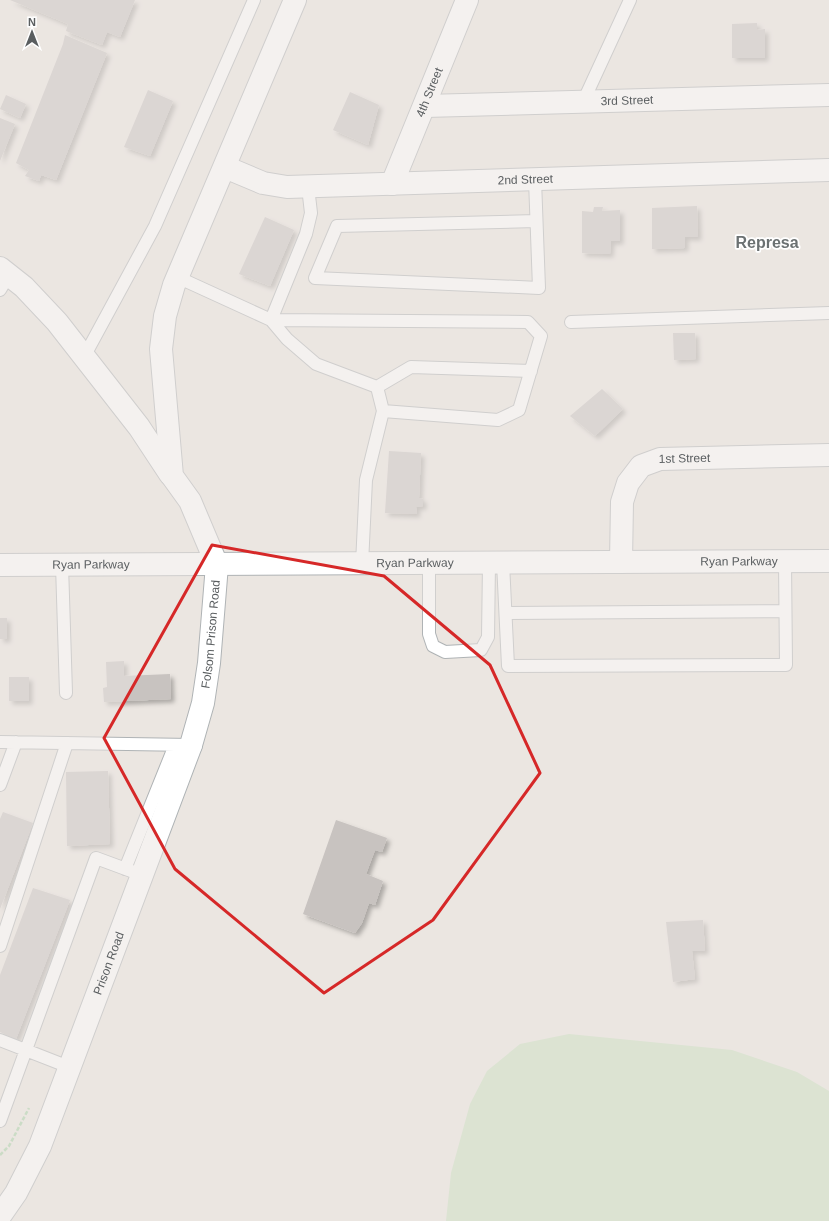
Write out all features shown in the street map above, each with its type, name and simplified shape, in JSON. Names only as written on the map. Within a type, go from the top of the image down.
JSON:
[{"type":"street","points":[[172,476],[161,349],[165,316],[177,277],[295,0]]},
{"type":"street","name":"4th Street","points":[[392,184],[467,0]]},
{"type":"street","name":"3rd Street","points":[[425,106],[829,95]]},
{"type":"street","name":"2nd Street","points":[[225,167],[263,183],[287,187],[829,170]]},
{"type":"street","points":[[3,277],[24,287],[57,322],[139,427],[190,501],[217,565]]},
{"type":"street","name":"1st Street","points":[[621,562],[622,502],[628,483],[641,466],[660,459],[829,455]]},
{"type":"street","name":"Ryan Parkway","points":[[0,565],[829,561]]},
{"type":"street","name":"Folsom Prison Road","points":[[203,703],[209,663],[217,565]]},
{"type":"street","name":"Prison Road","points":[[0,1216],[16,1193],[40,1146],[69,1067],[133,872],[183,744],[203,703]]},
{"type":"lane","points":[[84,357],[155,226],[254,0]]},
{"type":"lane","points":[[583,102],[630,0]]},
{"type":"lane","points":[[535,180],[539,288],[315,278],[337,226],[536,221]]},
{"type":"lane","points":[[271,320],[306,234],[312,213],[308,187]]},
{"type":"lane","points":[[177,277],[271,320],[528,322],[541,336],[519,410],[498,420],[383,411]]},
{"type":"lane","points":[[571,322],[829,313]]},
{"type":"lane","points":[[271,320],[287,339],[316,364],[377,387]]},
{"type":"lane","points":[[377,387],[411,367],[531,371]]},
{"type":"lane","points":[[362,564],[366,480],[383,411],[377,387]]},
{"type":"lane","points":[[496,563],[506,613],[508,666],[786,665],[784,561]]},
{"type":"lane","points":[[428,563],[429,634],[433,646],[445,652],[480,650],[488,637],[496,563]]},
{"type":"lane","points":[[62,565],[66,693]]},
{"type":"lane","points":[[506,613],[785,611]]},
{"type":"lane","points":[[0,742],[183,744]]},
{"type":"lane","points":[[0,785],[16,742]]},
{"type":"lane","points":[[0,946],[67,743]]},
{"type":"lane","points":[[0,1121],[96,858],[133,872]]},
{"type":"lane","points":[[0,1040],[69,1067]]},
{"type":"highlighted area","points":[[212,545],[384,576],[490,665],[540,773],[433,920],[324,993],[175,869],[104,738]]},
{"type":"green space","points":[[569,1034],[732,1050],[797,1072],[829,1091],[829,1221],[446,1221],[451,1173],[470,1104],[487,1071],[520,1044]]},
{"type":"building","points":[[10,0],[135,0],[120,37],[107,32],[102,45],[66,31],[68,24]]},
{"type":"building","points":[[757,23],[757,30],[765,29],[765,58],[732,58],[732,24]]},
{"type":"building","points":[[65,35],[107,53],[56,180],[41,175],[39,181],[25,176],[29,170],[16,163],[63,44]]},
{"type":"building","points":[[148,90],[173,101],[150,156],[124,147]]},
{"type":"building","points":[[350,92],[379,105],[368,145],[333,130]]},
{"type":"building","points":[[6,95],[26,104],[20,118],[0,109]]},
{"type":"building","points":[[0,118],[15,124],[0,161]]},
{"type":"building","points":[[697,206],[698,237],[685,237],[685,248],[652,249],[652,208]]},
{"type":"building","points":[[594,207],[603,207],[602,211],[620,210],[620,241],[611,241],[610,254],[582,253],[582,211],[593,212]]},
{"type":"building","points":[[265,217],[294,230],[270,286],[239,274]]},
{"type":"building","points":[[673,333],[695,333],[696,359],[674,360]]},
{"type":"building","points":[[602,389],[623,409],[595,436],[570,416]]},
{"type":"building","points":[[389,451],[421,453],[419,498],[423,499],[423,506],[416,507],[417,514],[385,513]]},
{"type":"building","points":[[0,618],[7,618],[7,639],[0,639]]},
{"type":"building","points":[[124,661],[124,676],[170,674],[171,699],[104,702],[103,688],[107,687],[106,662]]},
{"type":"building","points":[[9,677],[29,677],[29,701],[9,701]]},
{"type":"building","points":[[108,771],[110,844],[67,846],[66,772]]},
{"type":"building","points":[[3,812],[33,823],[0,909],[0,819]]},
{"type":"building","points":[[336,820],[387,838],[382,852],[375,850],[366,874],[383,881],[375,905],[369,903],[362,923],[355,933],[303,914]]},
{"type":"building","points":[[33,888],[70,900],[16,1039],[0,1032],[0,975]]},
{"type":"building","points":[[703,920],[705,951],[692,951],[695,979],[673,982],[666,922]]},
{"type":"district","name":"Represa","points":[[767,242]]}]
